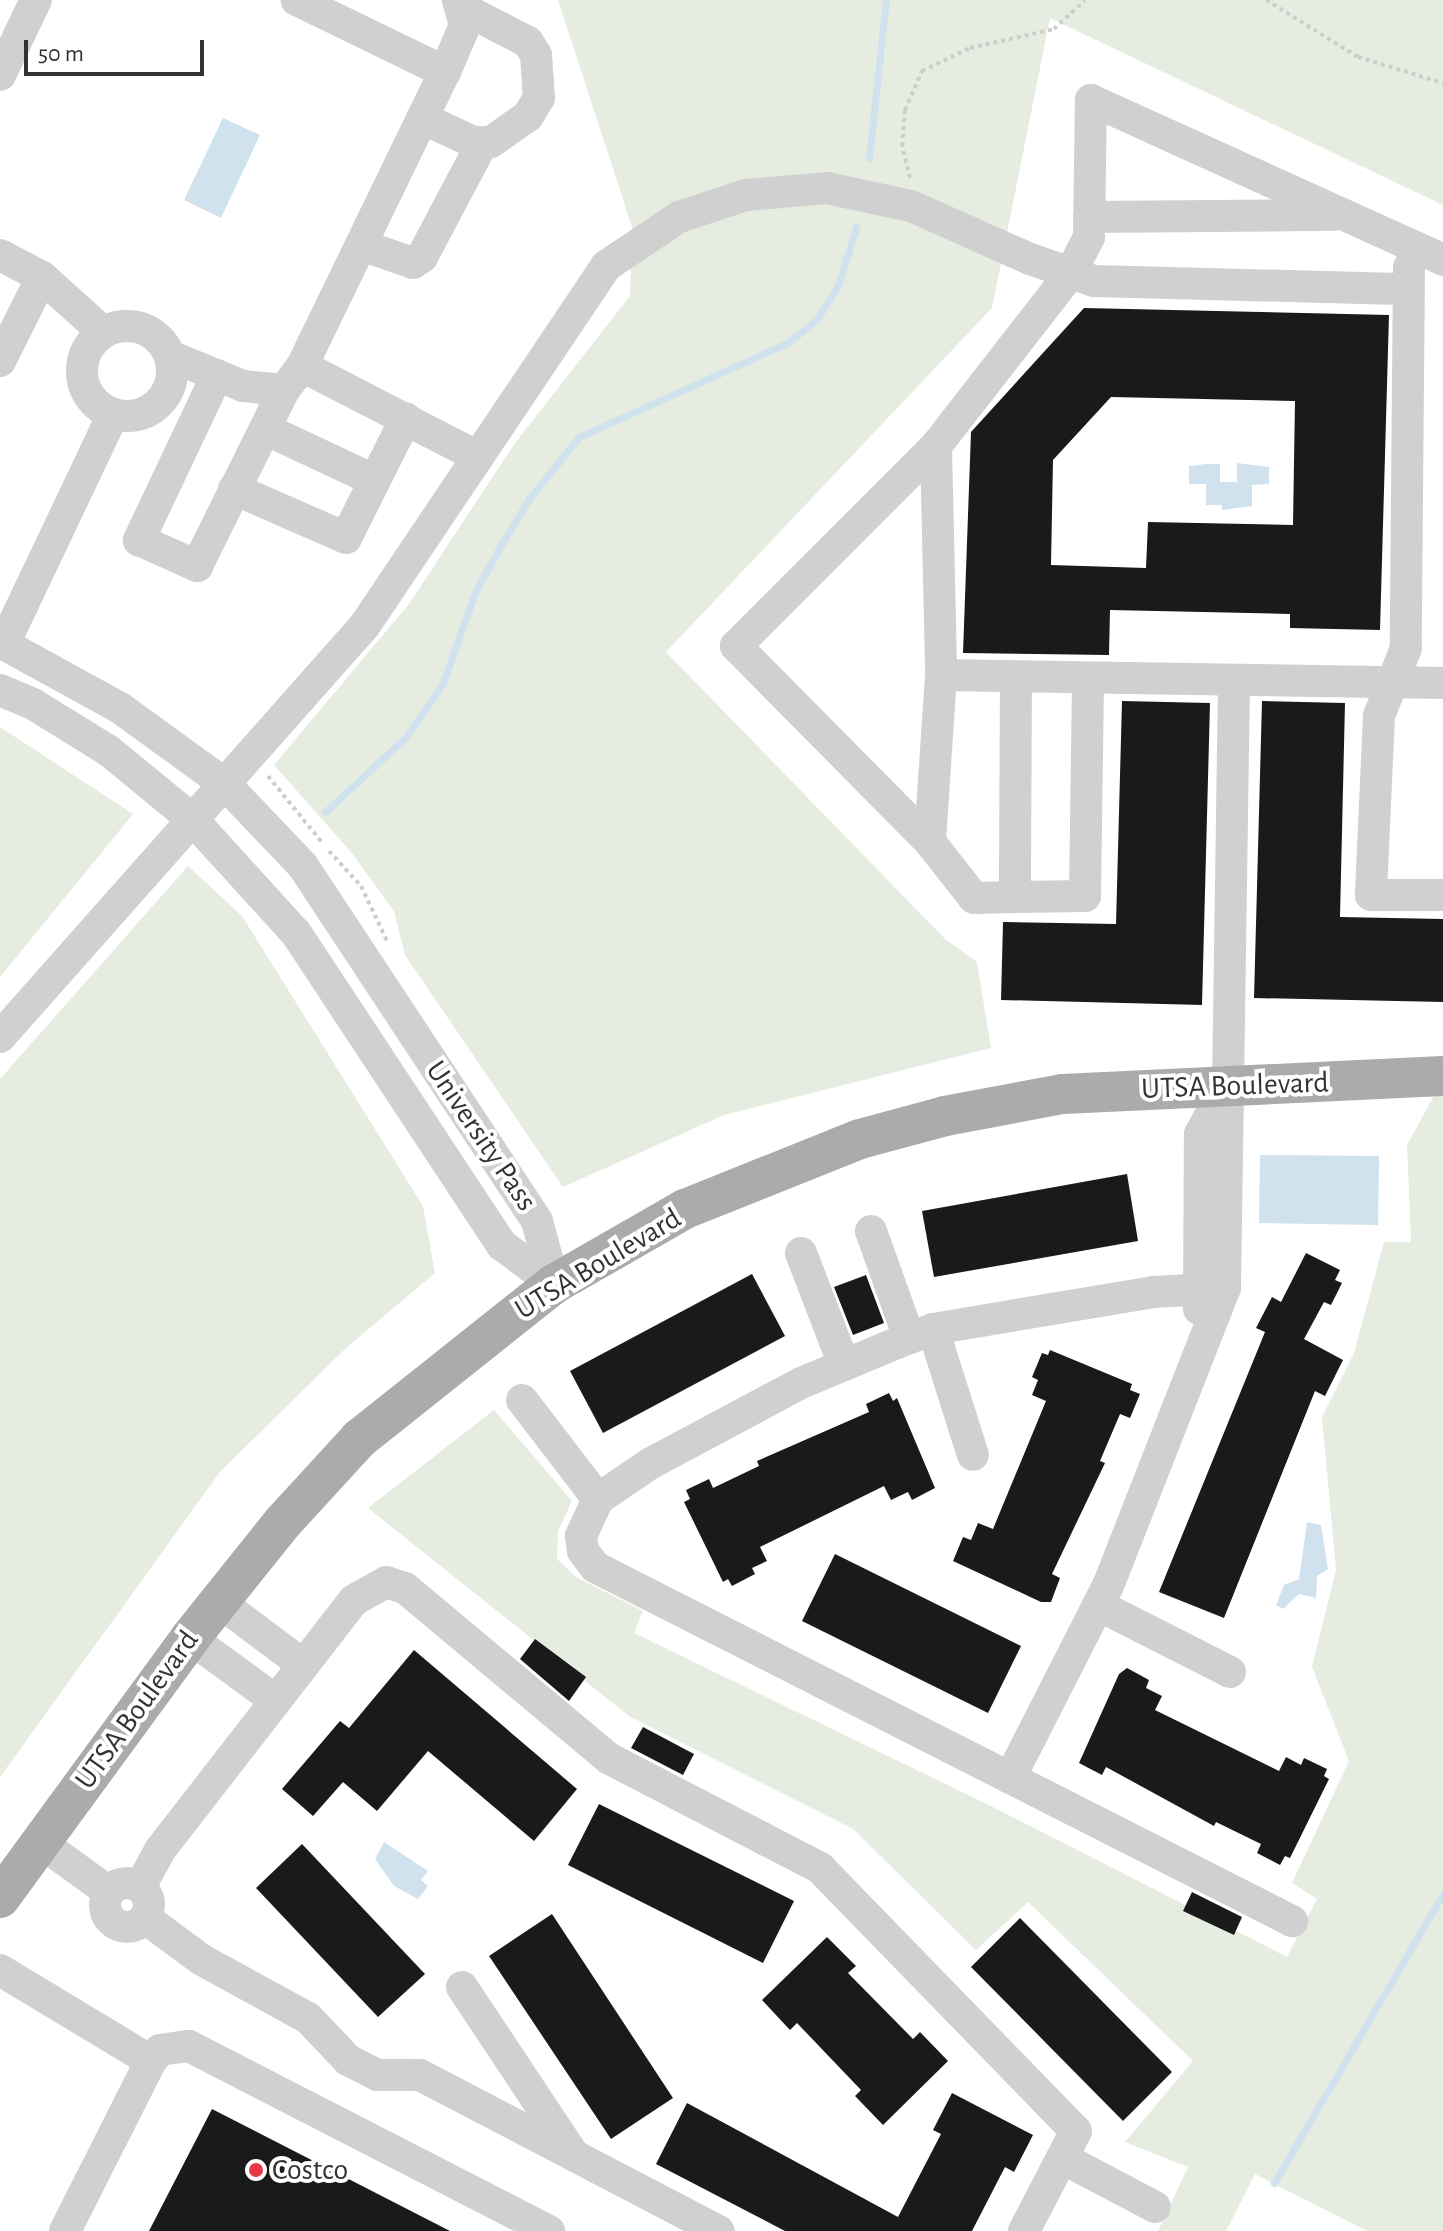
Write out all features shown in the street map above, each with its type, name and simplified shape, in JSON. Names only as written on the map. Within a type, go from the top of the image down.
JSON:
[{"type":"main road","name":"UTSA Boulevard","points":[[0,1898],[218,1601],[359,1439],[554,1284],[685,1209],[860,1139],[945,1116],[1063,1094],[1443,1076]]},
{"type":"street","points":[[0,75],[36,0]]},
{"type":"street","points":[[297,0],[445,72]]},
{"type":"street","points":[[217,375],[139,540],[197,566],[361,245],[445,72],[465,25],[461,5]]},
{"type":"street","points":[[361,245],[413,263],[422,257],[483,142],[510,132],[528,116],[539,98],[540,76],[528,42],[461,5]]},
{"type":"street","points":[[1088,679],[1085,896],[974,898],[930,842],[736,646],[936,446],[1070,274],[1089,237],[1091,100],[1443,260]]},
{"type":"street","points":[[422,118],[483,142]]},
{"type":"street","points":[[0,1037],[365,625],[606,266],[679,217],[746,195],[827,188],[911,206],[1070,274],[1094,281],[1408,289]]},
{"type":"street","points":[[1089,217],[1344,215]]},
{"type":"street","points":[[1409,244],[1406,648],[1379,716],[1371,895],[1443,895]]},
{"type":"street","points":[[0,255],[42,277],[103,332]]},
{"type":"street","points":[[0,361],[42,277]]},
{"type":"street","points":[[139,327],[153,333],[170,356],[172,370],[164,397],[141,414],[113,414],[99,407],[82,381],[86,350],[103,332],[139,327]]},
{"type":"street","points":[[170,356],[263,392],[293,378],[406,418],[476,456]]},
{"type":"street","points":[[2,643],[113,414]]},
{"type":"street","points":[[234,489],[346,538],[406,418]]},
{"type":"street","points":[[265,429],[374,480]]},
{"type":"street","points":[[930,842],[941,675],[936,446]]},
{"type":"street","name":"University Pass","points":[[2,643],[120,708],[225,784],[303,866],[537,1221],[554,1284]]},
{"type":"street","points":[[941,675],[1391,685],[1443,683]]},
{"type":"street","points":[[1015,897],[1016,677]]},
{"type":"street","points":[[1010,1778],[1098,1605],[1205,1344],[1231,1133],[1227,1084],[1234,681]]},
{"type":"street","name":"University Pass","points":[[0,690],[33,704],[109,751],[193,820],[296,933],[502,1245],[554,1284]]},
{"type":"street","points":[[871,1231],[921,1334],[973,1455]]},
{"type":"street","points":[[801,1253],[844,1365]]},
{"type":"street","points":[[1210,1288],[1154,1292],[921,1334],[844,1365],[651,1463],[598,1499],[581,1536],[583,1551],[595,1567],[1292,1921]]},
{"type":"street","points":[[522,1400],[598,1499]]},
{"type":"street","points":[[131,1899],[160,1850],[302,1664],[369,1589],[386,1582],[405,1588],[608,1758],[820,1868],[1076,2131],[1024,2231]]},
{"type":"street","points":[[218,1601],[302,1664]]},
{"type":"street","points":[[1098,1605],[1230,1672]]},
{"type":"street","points":[[190,1638],[275,1700]]},
{"type":"street","points":[[40,1842],[131,1899],[202,1960],[308,2018],[348,2060],[377,2075],[420,2075],[719,2231]]},
{"type":"street","points":[[0,1970],[151,2061]]},
{"type":"street","points":[[462,1987],[575,2157]]},
{"type":"street","points":[[65,2231],[151,2061],[160,2050],[189,2046],[549,2231]]},
{"type":"street","points":[[1062,2158],[1155,2207]]},
{"type":"path","points":[[911,206],[913,189],[902,146],[905,110],[922,71],[970,48],[1054,29],[1085,0]]},
{"type":"path","points":[[1266,0],[1358,57],[1443,83]]},
{"type":"shaded area","points":[[558,0],[1443,0],[1443,205],[1050,18],[992,308],[666,652],[945,939],[977,962],[991,1048],[724,1115],[563,1187],[405,955],[394,911],[351,852],[274,765],[409,604],[515,443],[630,296],[632,227]]},
{"type":"shaded area","points":[[0,727],[133,814],[0,977]]},
{"type":"shaded area","points":[[188,866],[242,916],[423,1206],[435,1273],[346,1348],[220,1472],[0,1777],[0,1079]]},
{"type":"shaded area","points":[[1443,1079],[1443,2231],[1367,2231],[1255,2174],[1226,2231],[1158,2231],[1188,2167],[1125,2142],[1193,2061],[1028,1902],[976,1950],[853,1829],[629,1716],[368,1508],[494,1410],[572,1501],[558,1531],[557,1559],[576,1577],[643,1611],[634,1633],[991,1806],[1287,1957],[1317,1899],[1292,1883],[1349,1761],[1312,1667],[1336,1570],[1322,1417],[1354,1353],[1384,1242],[1411,1242],[1407,1145]]},
{"type":"water","points":[[223,118],[260,135],[221,218],[184,200]]},
{"type":"water","points":[[1237,463],[1269,467],[1269,484],[1252,485],[1252,506],[1222,510],[1222,505],[1206,505],[1206,484],[1189,484],[1189,466],[1207,464],[1220,464],[1220,482],[1237,482]]},
{"type":"water","points":[[1260,1155],[1379,1156],[1378,1225],[1259,1223]]},
{"type":"water","points":[[1307,1522],[1321,1525],[1328,1569],[1317,1576],[1316,1598],[1299,1594],[1283,1609],[1276,1605],[1284,1585],[1299,1579]]},
{"type":"water","points":[[384,1842],[428,1871],[421,1880],[428,1886],[418,1899],[394,1886],[375,1859]]},
{"type":"building","points":[[1084,308],[1389,315],[1380,630],[1290,628],[1290,614],[1110,610],[1109,655],[963,653],[971,432]],"holes":[[[1111,397],[1295,401],[1293,525],[1148,522],[1146,568],[1051,565],[1053,460]]]},
{"type":"building","points":[[1122,701],[1210,703],[1202,1005],[1001,1000],[1003,922],[1116,924]]},
{"type":"building","points":[[1262,701],[1345,703],[1340,917],[1443,919],[1443,1002],[1254,998]]},
{"type":"building","points":[[1127,1174],[1138,1241],[934,1277],[922,1211]]},
{"type":"building","points":[[1306,1253],[1340,1270],[1335,1280],[1342,1283],[1331,1305],[1324,1302],[1304,1339],[1343,1360],[1325,1396],[1315,1391],[1224,1618],[1159,1592],[1265,1332],[1256,1328],[1272,1297],[1281,1302]]},
{"type":"building","points":[[752,1274],[785,1336],[603,1433],[570,1371]]},
{"type":"building","points":[[866,1275],[884,1323],[853,1335],[834,1287]]},
{"type":"building","points":[[1050,1350],[1132,1384],[1130,1390],[1140,1394],[1130,1418],[1120,1414],[1100,1461],[1105,1463],[1052,1574],[1060,1578],[1051,1602],[1041,1602],[953,1561],[963,1537],[971,1540],[978,1523],[993,1529],[1046,1401],[1032,1395],[1038,1380],[1032,1377],[1042,1353],[1048,1355]]},
{"type":"building","points":[[889,1393],[893,1401],[897,1398],[935,1488],[912,1500],[908,1492],[891,1500],[884,1486],[760,1547],[767,1561],[752,1568],[755,1574],[732,1586],[728,1579],[723,1582],[684,1502],[690,1499],[686,1490],[709,1479],[713,1488],[759,1466],[757,1461],[869,1412],[866,1404]]},
{"type":"building","points":[[835,1554],[1021,1646],[988,1713],[802,1621]]},
{"type":"building","points":[[535,1639],[586,1677],[569,1701],[520,1659]]},
{"type":"building","points":[[414,1650],[577,1789],[534,1841],[428,1751],[377,1811],[343,1782],[313,1816],[282,1789],[340,1721],[349,1728]]},
{"type":"building","points":[[1127,1668],[1149,1680],[1146,1688],[1162,1696],[1155,1710],[1279,1771],[1286,1757],[1301,1765],[1304,1758],[1327,1769],[1324,1776],[1329,1779],[1290,1858],[1285,1856],[1280,1865],[1257,1853],[1261,1844],[1216,1822],[1214,1826],[1106,1767],[1102,1775],[1079,1763],[1119,1674]]},
{"type":"building","points":[[643,1727],[694,1754],[683,1775],[631,1748]]},
{"type":"building","points":[[599,1804],[794,1901],[763,1963],[568,1865]]},
{"type":"building","points":[[302,1844],[425,1974],[378,2017],[256,1888]]},
{"type":"building","points":[[1192,1892],[1242,1917],[1234,1935],[1183,1911]]},
{"type":"building","points":[[552,1914],[673,2098],[611,2139],[489,1956]]},
{"type":"building","points":[[1020,1918],[1172,2072],[1123,2121],[971,1967]]},
{"type":"building","points":[[827,1937],[856,1966],[848,1973],[913,2039],[920,2032],[948,2061],[883,2125],[855,2096],[861,2090],[797,2023],[790,2030],[762,2000]]},
{"type":"building","points":[[952,2093],[1033,2135],[1014,2172],[1005,2167],[972,2231],[785,2231],[656,2164],[687,2103],[898,2217],[941,2134],[933,2130]]},
{"type":"building","name":"Costco","points":[[212,2109],[450,2231],[149,2231]]},
{"type":"waterway","points":[[869,158],[886,0]]},
{"type":"waterway","points":[[325,812],[405,738],[442,685],[476,590],[529,499],[579,437],[789,342],[817,319],[838,286],[856,227]]},
{"type":"waterway","points":[[1274,2183],[1443,1894]]},
{"type":"place","name":"Costco","points":[[256,2170]]}]
